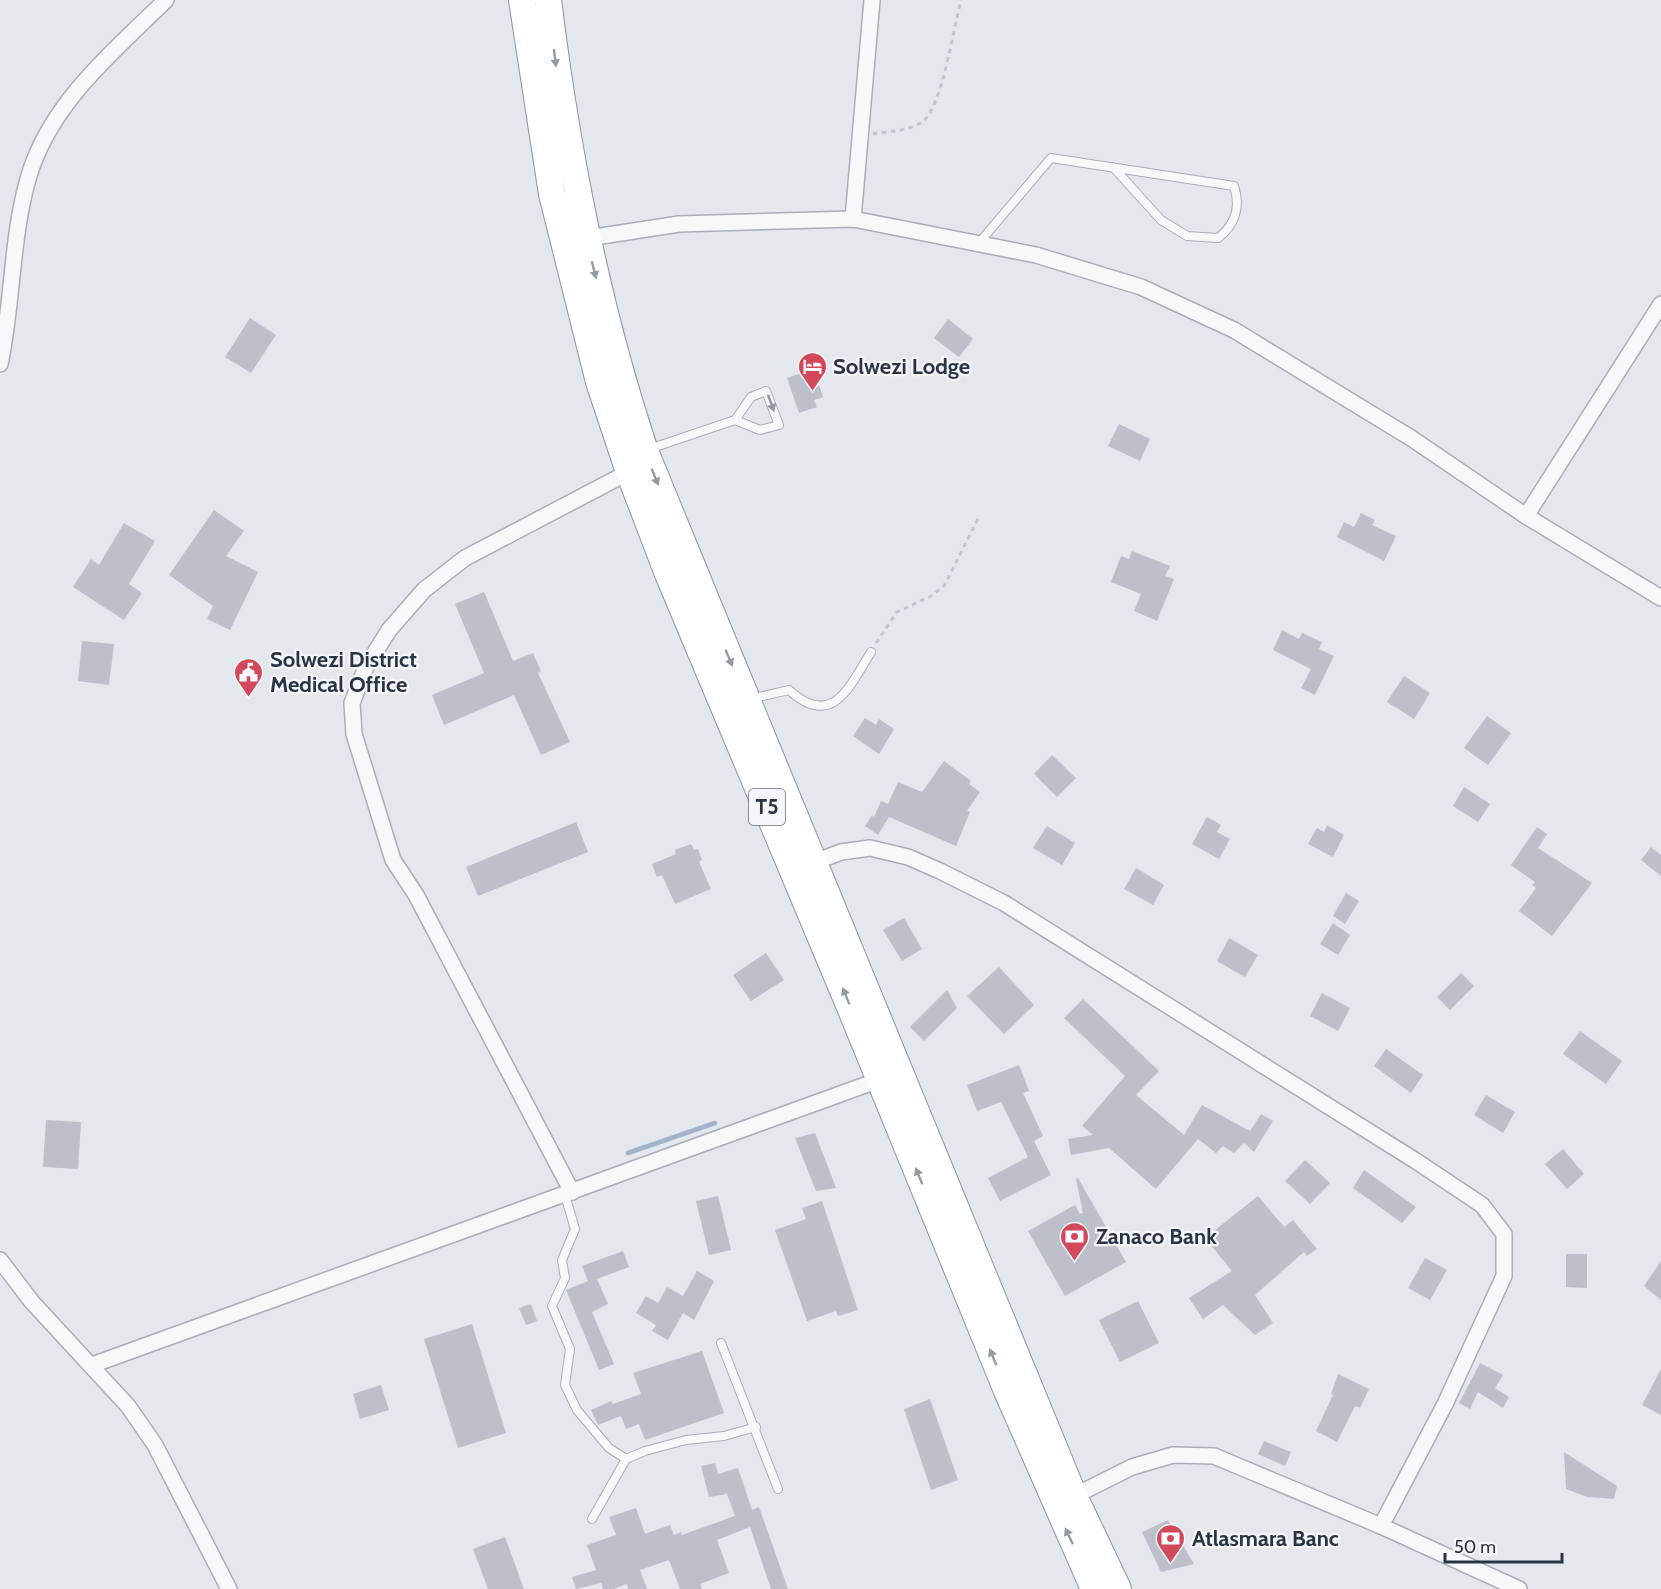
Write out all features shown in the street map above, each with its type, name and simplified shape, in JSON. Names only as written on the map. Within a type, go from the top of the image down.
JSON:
[{"type":"highway","name":"T5","points":[[522,0],[552,194],[575,241],[645,451],[737,704],[879,1080],[1056,1508],[1094,1589]]},
{"type":"highway","name":"T5","points":[[548,0],[568,147],[575,241],[599,382],[629,472],[668,574],[737,704],[815,862],[1074,1496],[1118,1589]]},
{"type":"street","points":[[0,364],[28,178],[48,128],[106,58],[166,0]]},
{"type":"street","points":[[853,219],[872,0]]},
{"type":"street","points":[[575,241],[679,224],[853,219],[1036,255],[1141,287],[1234,330],[1411,438],[1526,516],[1661,598]]},
{"type":"street","points":[[1526,516],[1661,304]]},
{"type":"street","points":[[568,1194],[416,895],[393,861],[354,734],[352,703],[366,667],[389,630],[424,590],[465,558],[629,472]]},
{"type":"street","points":[[815,862],[841,852],[870,848],[908,857],[1004,903],[1416,1161],[1482,1205],[1504,1234],[1504,1276],[1445,1404],[1381,1526]]},
{"type":"street","points":[[92,1365],[879,1080]]},
{"type":"street","points":[[2,1266],[128,1406],[155,1445],[185,1508],[229,1589]]},
{"type":"street","points":[[1074,1496],[1132,1467],[1173,1455],[1214,1456],[1381,1526],[1519,1589]]},
{"type":"lane","points":[[978,244],[1051,158],[1113,167],[1234,186],[1239,200],[1231,228],[1218,238],[1187,236],[1161,220],[1113,167]]},
{"type":"lane","points":[[645,451],[735,420],[751,396],[766,391],[779,425],[760,430],[735,420]]},
{"type":"lane","points":[[737,704],[789,690],[809,706],[821,708],[831,705],[854,680],[871,652]]},
{"type":"lane","points":[[568,1194],[575,1229],[562,1260],[565,1278],[552,1306],[570,1349],[565,1385],[577,1410],[609,1448],[626,1459]]},
{"type":"lane","points":[[721,1343],[756,1427],[778,1489]]},
{"type":"lane","points":[[592,1519],[626,1459],[645,1451],[687,1440],[724,1436],[756,1427]]},
{"type":"path","points":[[860,137],[910,128],[925,121],[937,102],[961,0]]},
{"type":"path","points":[[871,652],[885,626],[897,612],[931,596],[944,586],[979,517]]},
{"type":"building","points":[[250,318],[276,335],[251,373],[225,357]]},
{"type":"building","points":[[948,319],[973,339],[959,357],[934,338]]},
{"type":"building","name":"Solwezi Lodge","points":[[807,371],[813,387],[819,385],[823,397],[814,400],[817,407],[799,413],[787,378]]},
{"type":"building","points":[[1119,424],[1150,439],[1140,461],[1108,446]]},
{"type":"building","points":[[214,510],[244,531],[226,556],[258,572],[230,630],[207,619],[213,606],[169,575]]},
{"type":"building","points":[[1361,513],[1375,520],[1372,525],[1396,536],[1384,561],[1337,537],[1344,522],[1354,527]]},
{"type":"building","points":[[124,523],[155,541],[129,584],[142,593],[124,620],[73,587],[91,559],[99,565]]},
{"type":"building","points":[[1132,551],[1170,566],[1165,576],[1174,579],[1157,621],[1134,611],[1141,594],[1111,582],[1121,556],[1129,559]]},
{"type":"building","points":[[484,592],[513,661],[533,653],[541,671],[538,673],[570,742],[541,755],[514,695],[444,725],[432,695],[484,673],[455,604]]},
{"type":"building","points":[[1282,630],[1299,639],[1302,633],[1322,642],[1319,649],[1334,656],[1315,695],[1301,688],[1311,669],[1273,650]]},
{"type":"building","points":[[82,641],[114,644],[109,685],[78,681]]},
{"type":"building","points":[[1404,676],[1430,693],[1414,719],[1387,702]]},
{"type":"building","points":[[1487,716],[1511,733],[1488,765],[1464,748]]},
{"type":"building","points":[[865,718],[876,725],[879,719],[894,729],[879,754],[853,736]]},
{"type":"building","points":[[1052,755],[1076,778],[1057,797],[1034,774]]},
{"type":"building","points":[[944,761],[971,781],[969,784],[980,792],[967,811],[970,812],[956,846],[889,817],[878,835],[865,826],[872,815],[874,817],[881,801],[888,804],[898,782],[922,792]]},
{"type":"building","points":[[1464,787],[1490,804],[1478,822],[1453,806]]},
{"type":"building","points":[[1207,817],[1221,825],[1217,832],[1230,839],[1219,859],[1192,844]]},
{"type":"building","points":[[576,822],[588,852],[478,896],[466,867]]},
{"type":"building","points":[[1327,825],[1344,835],[1333,857],[1308,844],[1317,828],[1324,832]]},
{"type":"building","points":[[1047,826],[1075,843],[1062,865],[1033,848]]},
{"type":"building","points":[[1537,827],[1547,834],[1538,848],[1592,883],[1552,936],[1519,911],[1536,888],[1532,885],[1535,882],[1511,865]]},
{"type":"building","points":[[691,844],[694,850],[698,849],[702,860],[699,862],[711,889],[675,904],[662,875],[657,877],[652,864],[676,854],[675,850]]},
{"type":"building","points":[[1651,847],[1661,855],[1661,876],[1641,860]]},
{"type":"building","points":[[1136,868],[1164,885],[1153,905],[1124,889]]},
{"type":"building","points":[[1346,893],[1359,901],[1345,924],[1333,916]]},
{"type":"building","points":[[904,918],[922,949],[902,961],[883,930]]},
{"type":"building","points":[[1333,923],[1350,935],[1338,955],[1320,944]]},
{"type":"building","points":[[1229,938],[1258,955],[1245,977],[1217,961]]},
{"type":"building","points":[[766,953],[784,980],[751,1001],[733,975]]},
{"type":"building","points":[[999,967],[1034,1005],[1004,1034],[967,996]]},
{"type":"building","points":[[1461,973],[1474,986],[1450,1010],[1437,997]]},
{"type":"building","points":[[947,990],[957,1008],[924,1041],[910,1027]]},
{"type":"building","points":[[1322,993],[1350,1008],[1338,1031],[1310,1016]]},
{"type":"building","points":[[1083,999],[1159,1071],[1136,1095],[1184,1135],[1202,1105],[1250,1131],[1261,1114],[1273,1121],[1254,1152],[1244,1143],[1234,1153],[1223,1146],[1216,1153],[1198,1139],[1156,1189],[1109,1148],[1071,1155],[1068,1139],[1093,1135],[1082,1126],[1125,1076],[1064,1018]]},
{"type":"building","points":[[1580,1031],[1622,1061],[1606,1084],[1563,1054]]},
{"type":"building","points":[[1386,1049],[1423,1075],[1411,1093],[1374,1066]]},
{"type":"building","points":[[1019,1065],[1029,1091],[1023,1093],[1043,1136],[1034,1141],[1051,1175],[1000,1201],[988,1178],[1028,1157],[1001,1102],[977,1111],[967,1085]]},
{"type":"building","points":[[1486,1095],[1515,1112],[1503,1133],[1474,1115]]},
{"type":"building","points":[[46,1120],[81,1122],[78,1169],[43,1167]]},
{"type":"building","points":[[815,1133],[836,1188],[816,1191],[795,1138]]},
{"type":"building","points":[[1563,1149],[1584,1174],[1567,1189],[1545,1164]]},
{"type":"building","points":[[1305,1160],[1330,1183],[1310,1204],[1285,1181]]},
{"type":"building","points":[[1364,1170],[1416,1207],[1402,1223],[1353,1188]]},
{"type":"building","points":[[1078,1178],[1126,1262],[1065,1296],[1028,1231],[1075,1205],[1080,1214],[1083,1213],[1076,1179]]},
{"type":"building","points":[[718,1196],[731,1250],[709,1255],[696,1201]]},
{"type":"building","points":[[1258,1196],[1284,1227],[1293,1220],[1317,1249],[1307,1256],[1304,1252],[1255,1295],[1273,1323],[1255,1335],[1223,1305],[1203,1319],[1189,1298],[1232,1271],[1205,1238]]},
{"type":"building","points":[[822,1201],[858,1310],[838,1316],[836,1311],[807,1321],[775,1230],[806,1219],[802,1208]]},
{"type":"building","points":[[623,1251],[629,1267],[597,1279],[608,1304],[592,1312],[614,1364],[599,1370],[566,1290],[588,1281],[582,1266]]},
{"type":"building","points":[[1566,1254],[1587,1254],[1587,1288],[1566,1287]]},
{"type":"building","points":[[1425,1258],[1447,1270],[1430,1300],[1408,1288]]},
{"type":"building","points":[[1661,1261],[1661,1300],[1644,1286]]},
{"type":"building","points":[[697,1271],[714,1281],[694,1320],[683,1313],[668,1340],[652,1331],[656,1325],[636,1313],[646,1296],[658,1303],[667,1287],[683,1296]]},
{"type":"building","points":[[1138,1301],[1159,1343],[1120,1362],[1099,1320]]},
{"type":"building","points":[[531,1304],[537,1321],[526,1325],[519,1308]]},
{"type":"building","points":[[472,1324],[506,1433],[458,1448],[424,1339]]},
{"type":"building","points":[[702,1351],[724,1413],[645,1440],[639,1424],[626,1429],[621,1416],[598,1425],[591,1410],[611,1401],[613,1404],[641,1394],[633,1373]]},
{"type":"building","points":[[1480,1363],[1503,1375],[1495,1388],[1509,1397],[1503,1408],[1478,1392],[1470,1409],[1459,1403]]},
{"type":"building","points":[[1661,1369],[1661,1415],[1642,1405]]},
{"type":"building","points":[[1338,1374],[1369,1389],[1360,1408],[1355,1406],[1337,1442],[1316,1431],[1333,1395],[1331,1394]]},
{"type":"building","points":[[381,1385],[389,1410],[360,1419],[353,1394]]},
{"type":"building","points":[[930,1399],[958,1480],[931,1490],[904,1409]]},
{"type":"building","points":[[1264,1441],[1291,1452],[1285,1466],[1258,1454]]},
{"type":"building","points":[[1564,1452],[1617,1486],[1614,1499],[1587,1497],[1566,1489]]},
{"type":"building","points":[[715,1463],[718,1474],[738,1468],[752,1510],[759,1507],[788,1589],[771,1589],[750,1527],[717,1540],[729,1573],[700,1584],[702,1589],[680,1589],[669,1560],[640,1570],[647,1589],[628,1589],[627,1584],[614,1589],[603,1589],[601,1583],[576,1589],[572,1577],[596,1570],[587,1545],[616,1535],[609,1517],[636,1508],[645,1534],[670,1525],[674,1535],[681,1532],[682,1535],[735,1516],[727,1494],[709,1497],[701,1466]]},
{"type":"building","points":[[1168,1520],[1194,1564],[1161,1572],[1142,1532]]},
{"type":"building","points":[[505,1537],[524,1589],[488,1589],[473,1549]]},
{"type":"waterway","points":[[628,1153],[715,1123]]},
{"type":"place","name":"Solwezi Lodge","points":[[812,392]]},
{"type":"place","name":"Solwezi District Medical Office","points":[[249,698]]},
{"type":"place","name":"Zanaco Bank","points":[[1075,1262]]},
{"type":"place","name":"Atlasmara Banc","points":[[1171,1564]]}]
